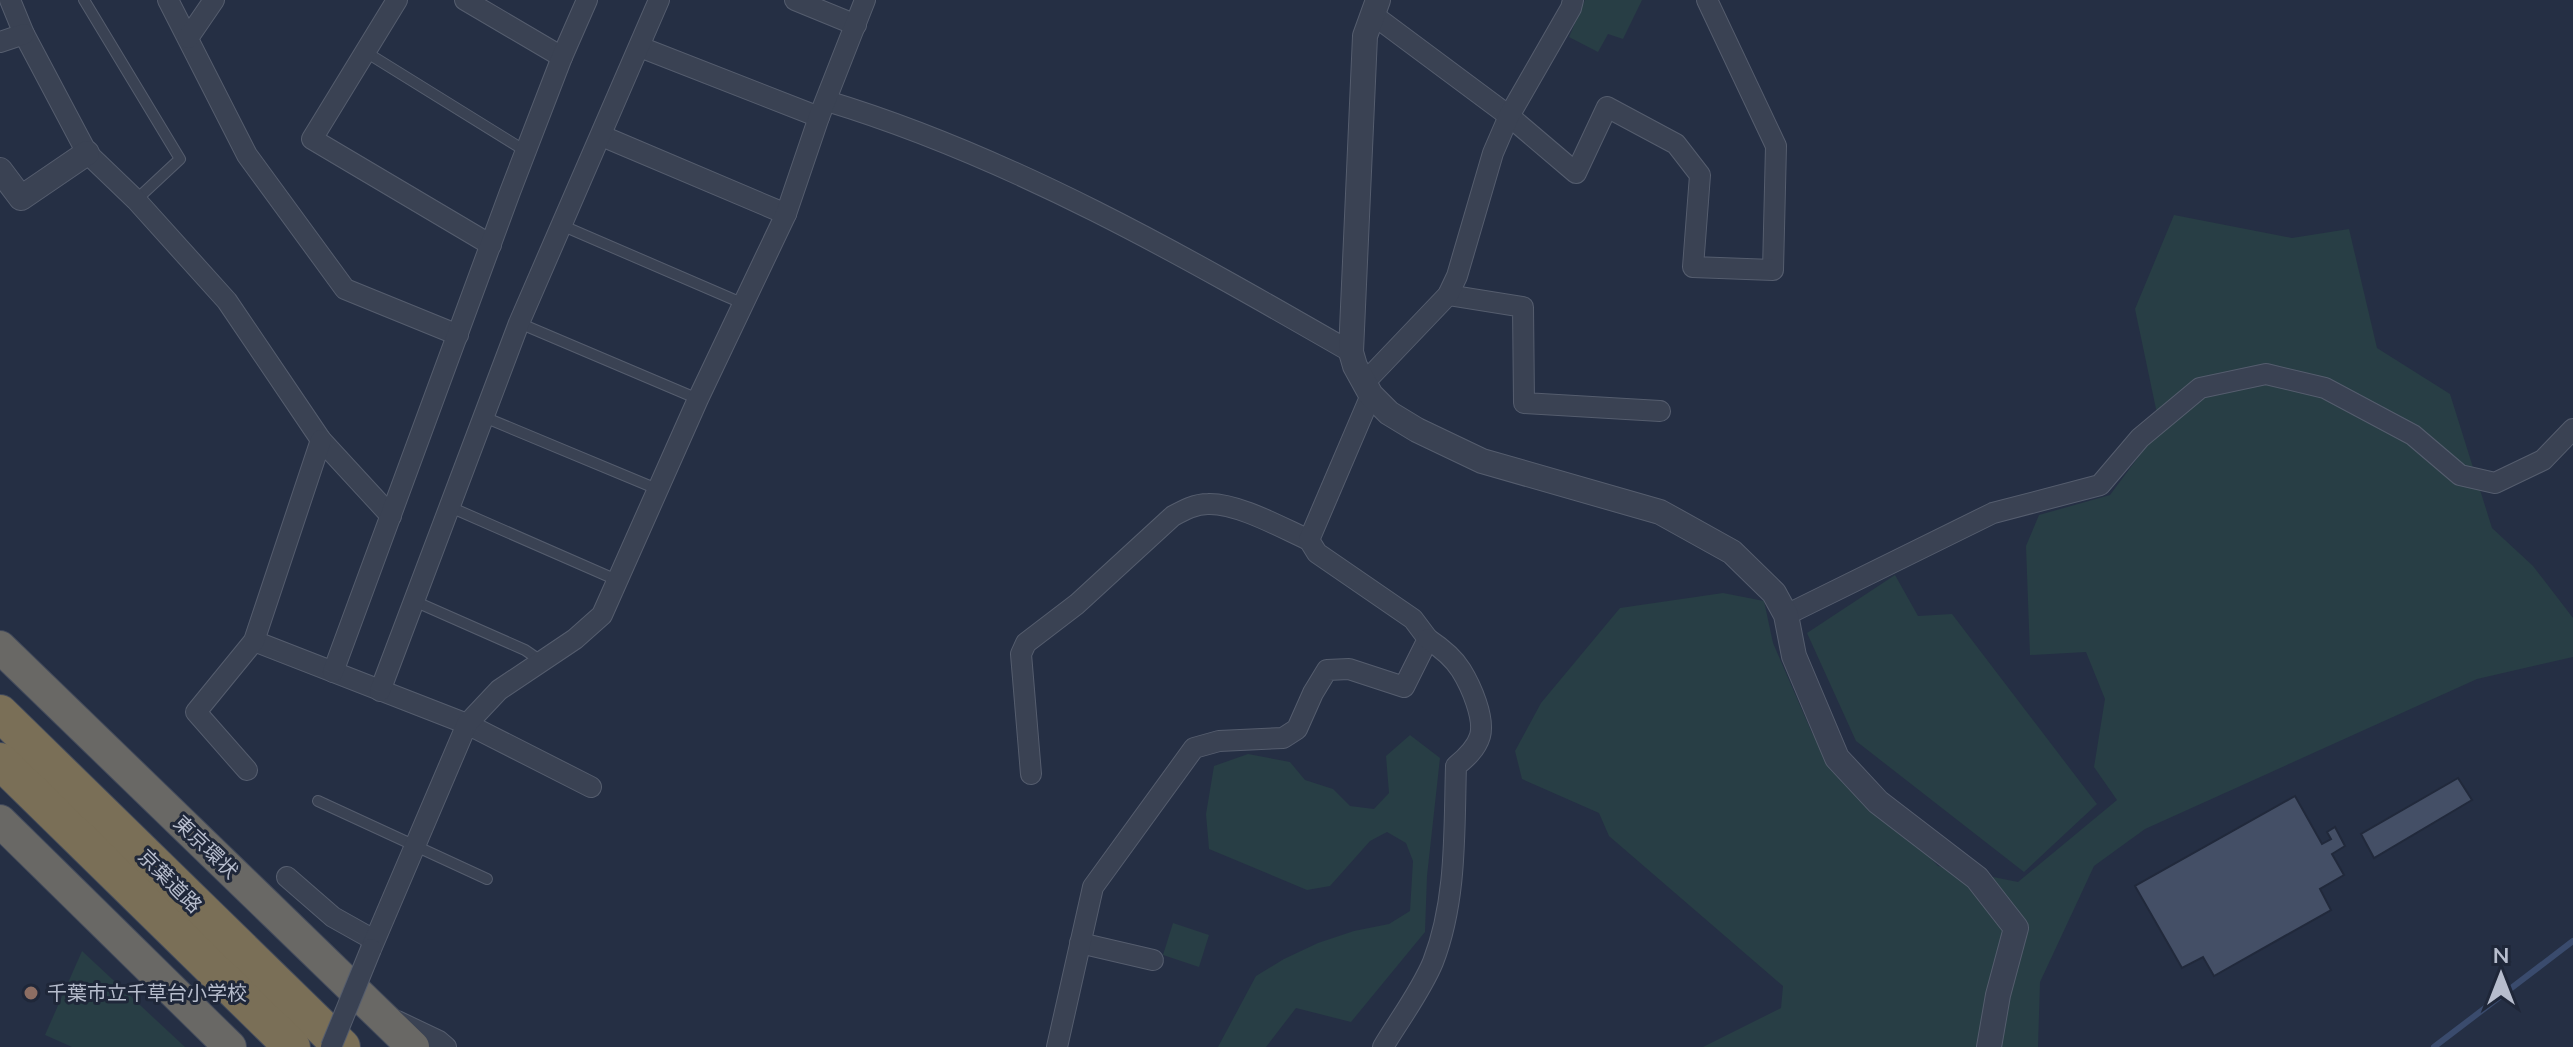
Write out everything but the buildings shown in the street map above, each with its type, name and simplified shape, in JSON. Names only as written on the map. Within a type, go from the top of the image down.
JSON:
[{"type":"highway","name":"東京環状","points":[[0,647],[413,1047]]},
{"type":"highway","name":"京葉道路","points":[[0,713],[342,1047]]},
{"type":"highway","name":"京葉道路","points":[[0,761],[292,1047]]},
{"type":"highway","points":[[0,821],[230,1047]]},
{"type":"street","points":[[10,0],[24,34],[87,153],[136,200],[227,301],[321,440],[391,516]]},
{"type":"street","points":[[168,0],[247,155],[345,289],[458,335]]},
{"type":"street","points":[[188,38],[214,0]]},
{"type":"street","points":[[397,0],[312,139],[491,245]]},
{"type":"street","points":[[465,0],[562,57]]},
{"type":"street","points":[[333,672],[562,57],[587,0]]},
{"type":"street","points":[[380,691],[519,323],[659,0]]},
{"type":"street","points":[[795,0],[856,25]]},
{"type":"street","points":[[331,1047],[467,724],[499,690],[575,639],[602,615],[698,399],[786,214],[865,0]]},
{"type":"street","points":[[1309,540],[1368,389],[1448,295],[1457,276],[1493,153],[1509,116],[1573,0]]},
{"type":"street","points":[[1707,0],[1776,146],[1773,270],[1693,267],[1700,175],[1676,144],[1607,107],[1576,173],[1375,7],[1365,36],[1351,352],[1368,389],[1389,413],[1417,430],[1482,461],[1660,512],[1732,552],[1774,593],[1786,615],[1794,656],[1837,758],[1878,802],[1977,878],[2016,928],[1998,995],[1989,1047]]},
{"type":"street","points":[[0,42],[24,34]]},
{"type":"street","points":[[640,47],[823,109],[895,122],[1012,172],[1204,267],[1351,352]]},
{"type":"street","points":[[602,136],[786,214]]},
{"type":"street","points":[[0,170],[21,198],[87,153]]},
{"type":"street","points":[[1448,295],[1523,307],[1524,403],[1660,411]]},
{"type":"street","points":[[1786,615],[1993,513],[2100,485],[2140,438],[2200,388],[2266,374],[2325,388],[2413,435],[2460,475],[2495,483],[2543,460],[2573,429]]},
{"type":"street","points":[[247,770],[196,712],[254,641],[321,440]]},
{"type":"street","points":[[1031,774],[1021,654],[1026,643],[1077,604],[1173,516],[1189,507],[1209,504],[1224,506],[1309,540],[1317,553],[1413,619],[1428,639],[1460,669],[1482,722],[1474,747],[1456,766],[1454,832],[1445,926],[1432,965],[1383,1047]]},
{"type":"street","points":[[1057,1047],[1093,887],[1194,748],[1219,741],[1283,738],[1297,729],[1327,670],[1349,669],[1404,687],[1428,639]]},
{"type":"street","points":[[254,641],[467,724],[591,787]]},
{"type":"street","points":[[287,877],[333,917],[373,944]]},
{"type":"street","points":[[1080,943],[1153,960]]},
{"type":"street","points":[[379,1012],[446,1047]]},
{"type":"lane","points":[[84,0],[180,159],[136,200]]},
{"type":"lane","points":[[364,51],[527,152]]},
{"type":"lane","points":[[561,225],[744,304]]},
{"type":"lane","points":[[519,323],[698,399]]},
{"type":"lane","points":[[484,417],[657,489]]},
{"type":"lane","points":[[450,507],[619,581]]},
{"type":"lane","points":[[414,601],[525,650],[541,661]]},
{"type":"lane","points":[[318,801],[487,879]]},
{"type":"shaded area","points":[[1585,0],[1642,0],[1623,39],[1608,34],[1598,52],[1569,37]]},
{"type":"shaded area","points":[[2174,215],[2292,238],[2349,229],[2377,348],[2450,394],[2492,528],[2533,566],[2573,618],[2573,657],[2477,679],[2145,829],[2094,866],[2040,982],[2038,1047],[1703,1047],[1781,1008],[1783,986],[1609,836],[1599,813],[1522,779],[1515,751],[1541,703],[1620,608],[1723,593],[1764,601],[1773,643],[1812,733],[1938,866],[2018,882],[2117,800],[2094,767],[2105,699],[2086,652],[2030,655],[2026,546],[2039,515],[2110,495],[2160,428],[2135,309]]},
{"type":"shaded area","points":[[1895,575],[1918,616],[1952,614],[2097,804],[2024,872],[1856,741],[1807,633]]},
{"type":"shaded area","points":[[1410,735],[1440,758],[1427,876],[1425,932],[1351,1022],[1296,1008],[1266,1047],[1218,1047],[1256,976],[1318,943],[1389,924],[1410,911],[1413,861],[1406,843],[1387,832],[1370,841],[1330,886],[1307,890],[1209,849],[1206,814],[1214,766],[1248,754],[1290,762],[1305,780],[1333,789],[1350,806],[1374,809],[1389,793],[1386,756]]},
{"type":"shaded area","points":[[1173,923],[1209,935],[1199,967],[1163,955]]},
{"type":"shaded area","points":[[82,951],[185,1047],[72,1047],[45,1035]]},
{"type":"waterway","points":[[2434,1047],[2573,941]]},
{"type":"place","name":"千葉市立千草台小学校","points":[[31,993]]}]
